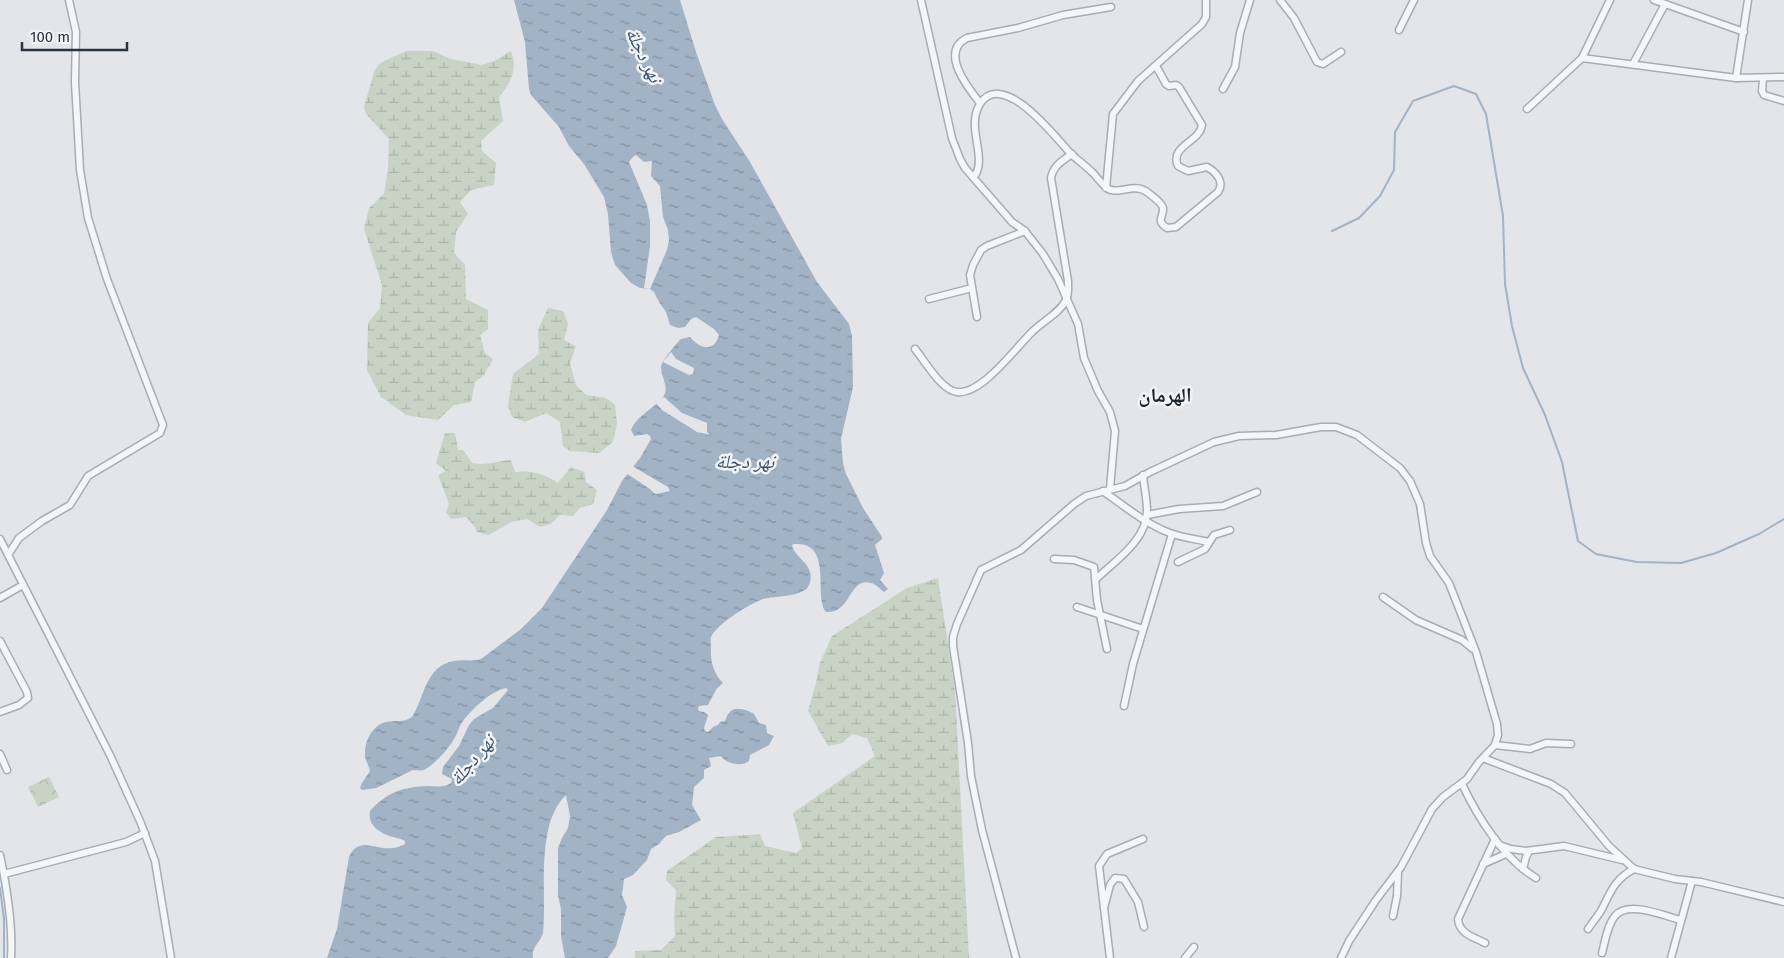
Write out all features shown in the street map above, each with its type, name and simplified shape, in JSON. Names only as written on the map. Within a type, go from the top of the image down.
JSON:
[{"type":"street","points":[[8,555],[19,538],[42,521],[70,505],[88,476],[160,433],[163,425],[107,279],[88,218],[80,170],[75,82],[76,32],[69,0]]},
{"type":"street","points":[[921,0],[955,149],[962,164],[1012,222],[1025,231],[1052,266],[1078,324],[1084,358],[1098,391],[1110,412],[1115,431],[1106,490]]},
{"type":"street","points":[[1106,188],[1113,114],[1131,89],[1202,24],[1206,17],[1206,0]]},
{"type":"street","points":[[1223,89],[1235,67],[1240,33],[1250,0]]},
{"type":"street","points":[[1280,0],[1294,18],[1317,62],[1323,64],[1341,52]]},
{"type":"street","points":[[1399,30],[1414,0]]},
{"type":"street","points":[[1527,109],[1582,58],[1610,0]]},
{"type":"street","points":[[1654,0],[1744,32]]},
{"type":"street","points":[[1736,78],[1748,0]]},
{"type":"street","points":[[1633,64],[1665,4]]},
{"type":"street","points":[[980,103],[961,78],[958,70],[956,47],[960,41],[1018,28],[1063,15],[1111,7]]},
{"type":"street","points":[[1582,58],[1736,78],[1784,77]]},
{"type":"street","points":[[972,176],[978,171],[974,119],[980,103],[986,97],[994,94],[1005,95],[1015,99],[1043,122],[1106,188],[1114,191],[1134,188],[1145,191],[1162,206],[1160,221],[1164,226],[1176,227],[1221,189],[1222,182],[1210,168],[1204,167],[1188,171],[1178,166],[1176,158],[1178,151],[1200,131],[1202,125],[1179,87],[1166,84],[1156,66]]},
{"type":"street","points":[[1763,78],[1762,91],[1764,95],[1784,101]]},
{"type":"street","points":[[915,349],[942,384],[949,390],[965,391],[982,382],[993,373],[1032,332],[1061,308],[1068,292],[1068,281],[1051,183],[1052,171],[1059,163],[1072,154]]},
{"type":"street","points":[[977,316],[970,275],[981,250],[1025,231]]},
{"type":"street","points":[[930,299],[972,288]]},
{"type":"street","points":[[1016,958],[982,830],[954,658],[953,637],[976,578],[981,570],[1021,550],[1080,500],[1093,493],[1125,486],[1143,475],[1214,442],[1230,437],[1276,435],[1321,426],[1336,427],[1350,432],[1400,468],[1410,481],[1420,504],[1428,550],[1449,583],[1476,652],[1497,724],[1498,735],[1495,745],[1462,784],[1443,797],[1432,809],[1398,872],[1376,900],[1349,941],[1341,958]]},
{"type":"street","points":[[1096,579],[1133,544],[1143,529],[1146,518],[1143,475]]},
{"type":"street","points":[[1106,490],[1172,534],[1209,542]]},
{"type":"street","points":[[1146,518],[1180,509],[1223,506],[1257,492]]},
{"type":"street","points":[[1178,562],[1204,549],[1214,535],[1230,530]]},
{"type":"street","points":[[1124,706],[1133,664],[1172,534]]},
{"type":"street","points":[[0,539],[110,755],[145,833],[155,861],[171,958]]},
{"type":"street","points":[[1054,560],[1067,559],[1093,565],[1096,569],[1100,615],[1107,649]]},
{"type":"street","points":[[0,598],[23,585]]},
{"type":"street","points":[[1383,597],[1416,620],[1462,640],[1476,652]]},
{"type":"street","points":[[1077,607],[1143,629]]},
{"type":"street","points":[[0,641],[27,692],[28,698],[20,705],[0,712]]},
{"type":"street","points":[[1495,745],[1530,749],[1546,743],[1572,744]]},
{"type":"street","points":[[0,754],[7,770]]},
{"type":"street","points":[[1483,758],[1559,788],[1571,798],[1604,840],[1634,869],[1784,902]]},
{"type":"street","points":[[1462,784],[1472,803],[1506,854],[1522,869],[1536,878]]},
{"type":"street","points":[[4,874],[126,842],[145,833]]},
{"type":"street","points":[[1110,958],[1098,871],[1100,862],[1111,851],[1143,838]]},
{"type":"street","points":[[1485,943],[1463,932],[1458,919],[1495,839]]},
{"type":"street","points":[[1499,845],[1511,849],[1529,851],[1564,846],[1624,861]]},
{"type":"street","points":[[1522,869],[1529,851]]},
{"type":"street","points":[[1483,864],[1506,854]]},
{"type":"street","points":[[0,855],[12,943],[11,958]]},
{"type":"street","points":[[1588,929],[1600,912],[1614,884],[1634,869]]},
{"type":"street","points":[[1393,916],[1397,896],[1398,872]]},
{"type":"street","points":[[1104,909],[1112,881],[1120,878],[1124,879],[1138,902],[1144,927]]},
{"type":"street","points":[[1671,958],[1692,881]]},
{"type":"street","points":[[1602,953],[1610,924],[1621,911],[1629,908],[1638,909],[1681,920]]},
{"type":"street","points":[[1184,958],[1194,948]]},
{"type":"green space","points":[[406,51],[433,51],[451,59],[482,65],[494,61],[511,51],[514,64],[510,81],[499,97],[503,121],[481,141],[482,151],[496,163],[494,185],[471,190],[460,202],[468,214],[456,232],[454,253],[465,265],[466,299],[488,310],[488,329],[480,335],[485,353],[493,359],[484,375],[475,382],[471,402],[454,405],[438,420],[406,415],[381,397],[367,370],[368,323],[380,308],[382,285],[364,229],[369,208],[384,194],[388,169],[389,139],[366,114],[364,107],[374,72],[380,63]]},
{"type":"green space","points":[[548,308],[563,311],[568,324],[564,340],[576,346],[570,363],[576,385],[586,395],[606,398],[615,405],[617,423],[613,442],[599,453],[570,451],[563,446],[560,422],[546,413],[525,422],[512,417],[508,406],[513,374],[539,354],[538,330]]},
{"type":"green space","points":[[445,433],[455,433],[458,450],[463,450],[472,463],[486,464],[511,460],[515,472],[538,473],[558,483],[571,467],[584,472],[586,482],[597,490],[593,504],[580,508],[573,516],[560,515],[551,524],[540,527],[527,519],[511,522],[488,535],[477,532],[466,517],[451,519],[446,512],[449,504],[438,475],[446,471],[436,463]]},
{"type":"green space","points":[[938,578],[955,691],[969,958],[635,958],[635,951],[661,950],[675,936],[676,890],[666,880],[667,871],[716,837],[760,834],[765,846],[796,853],[802,848],[793,813],[875,756],[867,738],[852,734],[842,743],[828,746],[808,711],[819,665],[832,636],[907,588]]},
{"type":"green space","points":[[49,777],[59,797],[38,807],[28,787]]},
{"type":"water","name":"نهر دجلة","points":[[514,0],[680,0],[696,52],[722,119],[750,162],[817,282],[849,324],[852,336],[853,387],[841,439],[843,463],[846,474],[863,508],[882,537],[875,545],[884,573],[880,580],[888,589],[884,592],[873,584],[864,583],[858,585],[841,607],[834,611],[826,612],[821,594],[818,560],[814,551],[806,545],[794,544],[792,545],[794,550],[810,572],[811,578],[806,589],[796,594],[763,599],[734,615],[714,632],[711,638],[711,658],[713,667],[723,683],[717,688],[708,705],[699,706],[699,711],[708,715],[704,728],[705,731],[708,732],[720,722],[725,721],[734,709],[741,709],[754,714],[759,723],[766,725],[767,733],[774,736],[769,745],[750,755],[749,761],[746,763],[730,763],[721,756],[709,758],[711,766],[704,770],[704,778],[694,787],[692,805],[701,820],[679,832],[666,836],[651,849],[647,860],[633,875],[624,879],[622,895],[627,907],[616,946],[608,958],[565,958],[561,936],[561,909],[558,896],[558,848],[568,828],[570,816],[566,795],[556,808],[546,841],[543,933],[534,948],[533,958],[327,958],[337,929],[349,857],[359,846],[397,848],[405,844],[405,841],[401,839],[379,831],[371,823],[370,811],[389,795],[403,789],[443,786],[451,783],[452,779],[442,774],[443,767],[459,746],[474,719],[493,708],[508,690],[506,688],[494,693],[477,706],[462,723],[449,747],[428,768],[413,770],[376,788],[362,790],[360,788],[362,783],[370,771],[366,760],[365,748],[371,734],[381,724],[389,721],[406,720],[412,717],[427,683],[437,669],[444,664],[454,661],[481,659],[521,629],[542,608],[607,510],[622,481],[640,458],[651,439],[647,434],[634,436],[631,430],[637,420],[665,394],[666,390],[661,371],[664,360],[681,339],[690,337],[702,346],[710,347],[717,341],[719,335],[714,329],[696,317],[691,319],[685,327],[678,328],[670,325],[666,312],[654,292],[631,283],[615,265],[611,252],[608,214],[604,197],[584,164],[569,146],[559,127],[531,95],[525,42]]},
{"type":"pier","points":[[636,155],[644,162],[652,161],[651,176],[660,186],[663,217],[668,230],[667,250],[650,289],[644,288],[650,246],[650,221],[647,205],[629,162]]},
{"type":"pier","points":[[671,352],[676,359],[694,368],[693,374],[689,375],[663,362]]},
{"type":"pier","points":[[664,397],[682,413],[707,423],[707,432],[710,435],[697,432],[662,410],[656,403]]},
{"type":"pier","points":[[632,466],[668,487],[670,491],[654,493],[626,473]]},
{"type":"waterway","points":[[1332,231],[1359,218],[1380,196],[1394,170],[1395,132],[1413,101],[1454,86],[1476,94],[1486,114],[1503,216],[1505,284],[1512,326],[1523,368],[1545,415],[1562,462],[1578,541],[1596,554],[1637,562],[1681,563],[1716,553],[1759,534],[1784,519]]},
{"type":"waterway","points":[[0,888],[4,919],[4,958]]},
{"type":"district","name":"الهرمان","points":[[1165,395]]}]
